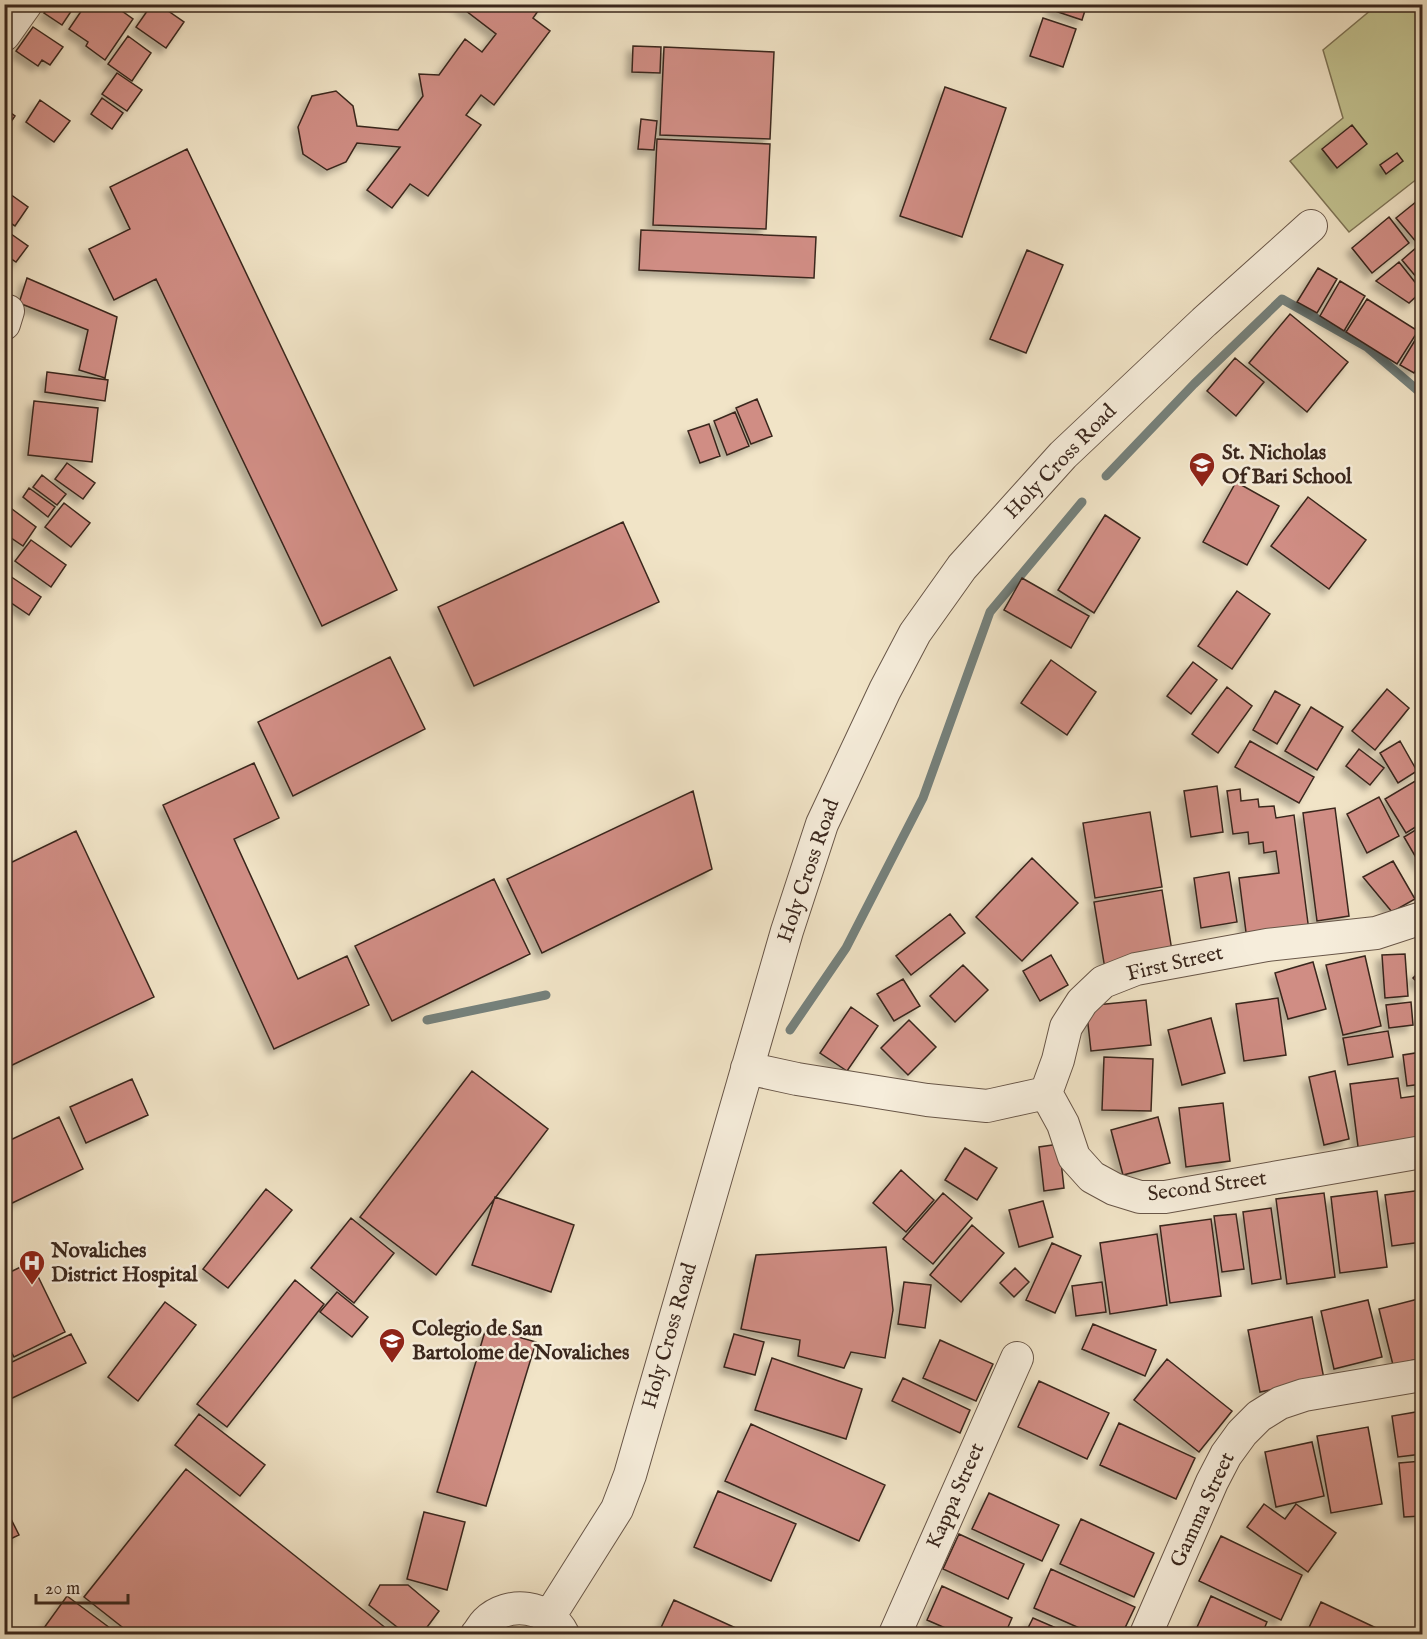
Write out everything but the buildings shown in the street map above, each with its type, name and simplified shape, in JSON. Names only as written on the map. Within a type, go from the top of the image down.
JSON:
[{"type":"street","points":[[4,35],[26,4]]},
{"type":"street","name":"Holy Cross Road","points":[[556,1626],[617,1509],[630,1475],[787,931],[822,824],[885,690],[915,633],[962,567],[1063,455],[1204,322],[1311,226]]},
{"type":"street","name":"First Street","points":[[1046,1093],[1058,1060],[1066,1027],[1082,1002],[1103,982],[1136,969],[1267,945],[1376,933],[1422,918]]},
{"type":"street","points":[[747,1068],[797,1079],[916,1098],[987,1106],[1046,1093]]},
{"type":"street","name":"Second Street","points":[[1046,1093],[1063,1124],[1074,1157],[1092,1178],[1114,1189],[1140,1197],[1165,1197],[1422,1152]]},
{"type":"street","name":"Kappa Street","points":[[895,1635],[1017,1358]]},
{"type":"street","name":"Gamma Street","points":[[1146,1635],[1226,1455],[1242,1433],[1259,1416],[1280,1403],[1304,1395],[1422,1375]]},
{"type":"street","points":[[477,1635],[485,1623],[500,1612],[516,1608],[533,1609],[556,1626]]},
{"type":"green space","points":[[1377,5],[1422,5],[1422,175],[1349,232],[1290,161],[1343,118],[1323,50]]},
{"type":"waterway","points":[[1106,476],[1194,384],[1282,299],[1367,347],[1422,394]]},
{"type":"waterway","points":[[790,1030],[846,948],[923,798],[990,612],[1082,502]]},
{"type":"waterway","points":[[427,1020],[546,995]]},
{"type":"place","name":"St. Nicholas Of Bari School","points":[[1202,488]]},
{"type":"place","name":"Novaliches District Hospital","points":[[32,1286]]},
{"type":"place","name":"Colegio de San Bartolome de Novaliches","points":[[392,1364]]}]
